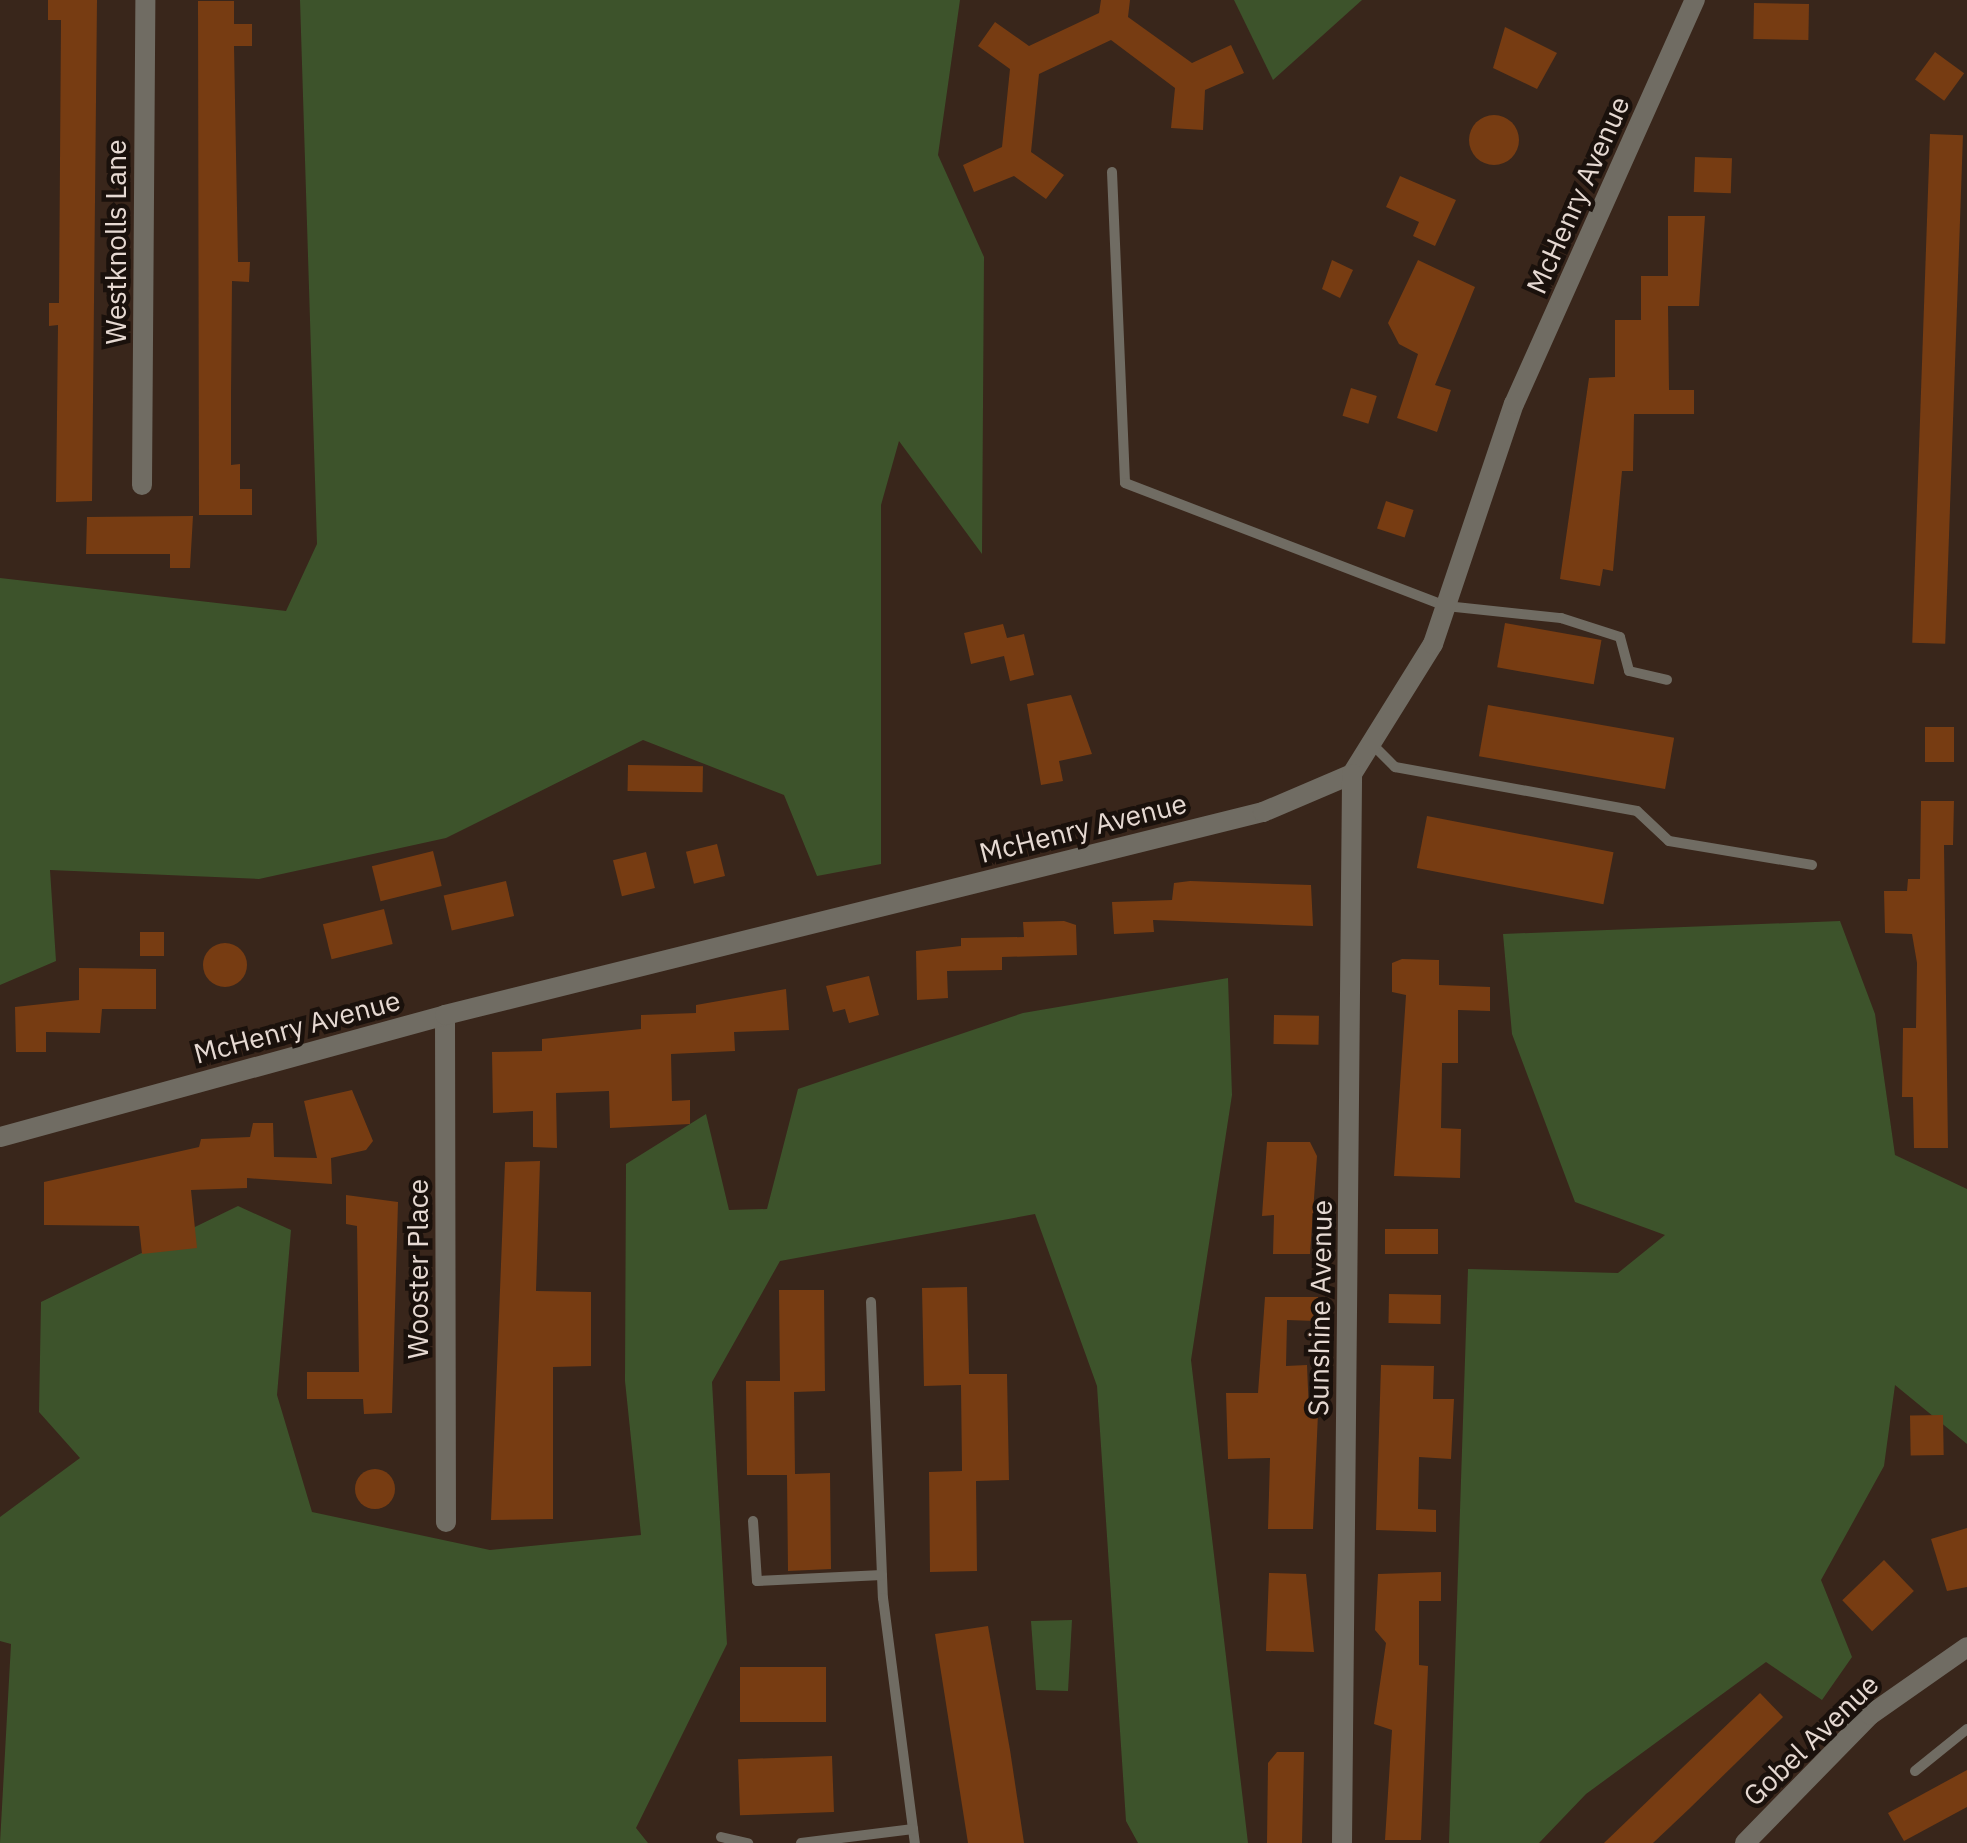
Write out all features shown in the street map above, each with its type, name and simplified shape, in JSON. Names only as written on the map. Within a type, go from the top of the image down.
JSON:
[{"type":"street","name":"Westknolls Lane","points":[[142,485],[146,0]]},
{"type":"street","name":"McHenry Avenue","points":[[0,1137],[445,1015],[1263,812],[1352,774],[1374,746],[1446,606],[1514,404],[1695,0]]},
{"type":"street","name":"Sunshine Avenue","points":[[1342,1843],[1352,774]]},
{"type":"street","name":"Wooster Place","points":[[445,1015],[446,1522]]},
{"type":"street","name":"Gobel Avenue","points":[[1746,1843],[1870,1715],[1967,1647]]},
{"type":"lane","points":[[1112,172],[1126,483],[1446,606],[1561,618],[1620,637],[1629,671],[1667,680]]},
{"type":"lane","points":[[1374,746],[1394,766],[1637,811],[1670,842],[1812,865]]},
{"type":"lane","points":[[871,1302],[882,1575],[915,1843]]},
{"type":"lane","points":[[752,1521],[758,1581],[882,1575]]},
{"type":"lane","points":[[1915,1771],[1967,1729]]},
{"type":"lane","points":[[800,1843],[913,1829]]},
{"type":"lane","points":[[720,1837],[748,1843]]},
{"type":"green space","points":[[300,0],[960,0],[938,155],[984,257],[982,554],[899,441],[881,505],[881,864],[817,876],[784,795],[643,740],[446,838],[259,879],[50,870],[56,961],[0,985],[0,578],[286,611],[317,544]]},
{"type":"green space","points":[[1234,0],[1362,0],[1273,80]]},
{"type":"green space","points":[[1840,921],[1875,1014],[1895,1155],[1967,1189],[1967,1444],[1895,1385],[1884,1466],[1821,1580],[1852,1657],[1822,1700],[1766,1662],[1586,1794],[1539,1843],[1449,1843],[1468,1269],[1618,1273],[1665,1235],[1575,1202],[1512,1034],[1503,934]]},
{"type":"green space","points":[[1228,978],[1232,1095],[1191,1360],[1248,1843],[1138,1843],[1126,1821],[1097,1386],[1035,1214],[780,1261],[712,1382],[727,1644],[636,1828],[648,1843],[0,1843],[11,1644],[0,1641],[0,1517],[80,1458],[39,1412],[41,1302],[238,1206],[291,1230],[277,1395],[312,1512],[490,1550],[641,1535],[625,1381],[626,1164],[706,1114],[729,1210],[767,1209],[798,1089],[1023,1013]]},
{"type":"green space","points":[[1072,1620],[1068,1691],[1036,1690],[1031,1621]]},
{"type":"building","points":[[48,0],[97,0],[92,501],[56,502],[58,325],[49,326],[49,303],[59,303],[61,20],[48,20]]},
{"type":"building","points":[[1101,0],[1130,0],[1128,17],[1192,63],[1231,45],[1244,73],[1205,90],[1203,130],[1171,128],[1175,88],[1111,40],[1039,74],[1031,152],[1064,175],[1046,199],[1014,176],[974,192],[963,165],[1002,147],[1010,69],[978,46],[995,22],[1029,46],[1099,13]]},
{"type":"building","points":[[198,1],[234,1],[234,24],[252,24],[252,46],[234,46],[238,262],[250,262],[249,282],[232,281],[231,465],[240,464],[240,489],[252,489],[252,515],[199,515]]},
{"type":"building","points":[[1754,3],[1809,4],[1808,40],[1753,39]]},
{"type":"building","points":[[1505,27],[1557,53],[1537,89],[1493,68]]},
{"type":"building","points":[[1935,52],[1964,73],[1944,101],[1915,80]]},
{"type":"building","points":[[1494,115],[1511,123],[1519,140],[1511,157],[1494,165],[1477,157],[1469,140],[1477,123]]},
{"type":"building","points":[[1930,134],[1963,135],[1945,644],[1912,643]]},
{"type":"building","points":[[1695,157],[1732,158],[1731,193],[1694,192]]},
{"type":"building","points":[[1400,176],[1456,200],[1435,246],[1413,236],[1419,222],[1386,207]]},
{"type":"building","points":[[1668,216],[1705,216],[1699,306],[1668,306],[1669,390],[1694,390],[1694,414],[1634,414],[1633,471],[1622,471],[1613,571],[1603,569],[1600,586],[1560,579],[1589,378],[1615,377],[1615,320],[1641,320],[1641,276],[1668,276]]},
{"type":"building","points":[[1332,260],[1353,270],[1340,298],[1322,289]]},
{"type":"building","points":[[1418,260],[1475,287],[1435,385],[1451,390],[1437,432],[1397,418],[1418,354],[1399,344],[1388,323]]},
{"type":"building","points":[[1351,388],[1377,396],[1368,424],[1343,416]]},
{"type":"building","points":[[1386,501],[1414,510],[1405,538],[1377,529]]},
{"type":"building","points":[[193,516],[190,568],[170,568],[170,554],[86,554],[87,517]]},
{"type":"building","points":[[1505,623],[1602,640],[1594,684],[1497,667]]},
{"type":"building","points":[[1003,624],[1007,638],[1024,634],[1034,675],[1010,681],[1004,656],[971,664],[964,633]]},
{"type":"building","points":[[1071,695],[1092,754],[1059,761],[1063,781],[1041,785],[1027,704]]},
{"type":"building","points":[[1488,705],[1674,738],[1665,789],[1479,756]]},
{"type":"building","points":[[1925,727],[1954,727],[1954,762],[1925,762]]},
{"type":"building","points":[[628,765],[703,766],[703,792],[628,791]]},
{"type":"building","points":[[1921,801],[1954,801],[1953,845],[1944,845],[1948,1148],[1914,1148],[1913,1097],[1902,1097],[1903,1028],[1916,1028],[1917,963],[1912,934],[1885,933],[1884,891],[1907,891],[1908,879],[1920,879]]},
{"type":"building","points":[[1427,816],[1614,852],[1603,904],[1417,868]]},
{"type":"building","points":[[717,844],[725,876],[694,884],[686,852]]},
{"type":"building","points":[[433,851],[442,886],[381,901],[372,866]]},
{"type":"building","points":[[646,852],[655,888],[622,896],[613,860]]},
{"type":"building","points":[[506,881],[514,916],[452,930],[444,895]]},
{"type":"building","points":[[1174,883],[1311,885],[1313,926],[1153,920],[1154,932],[1114,934],[1112,902],[1172,900]]},
{"type":"building","points":[[384,909],[393,944],[332,959],[323,924]]},
{"type":"building","points":[[1064,921],[1076,925],[1077,955],[1002,957],[1002,970],[947,971],[948,998],[917,1000],[916,951],[961,946],[961,938],[1024,937],[1023,922]]},
{"type":"building","points":[[140,932],[164,932],[164,956],[140,956]]},
{"type":"building","points":[[225,943],[241,949],[247,965],[241,981],[225,987],[209,981],[203,965],[209,949]]},
{"type":"building","points":[[1402,959],[1439,960],[1439,985],[1490,987],[1490,1011],[1458,1010],[1458,1063],[1442,1063],[1441,1128],[1461,1129],[1460,1178],[1394,1176],[1406,995],[1392,992],[1392,963]]},
{"type":"building","points":[[79,968],[156,969],[156,1009],[102,1009],[100,1033],[46,1032],[46,1052],[16,1052],[15,1007],[79,1000]]},
{"type":"building","points":[[869,976],[879,1015],[849,1023],[845,1009],[833,1012],[826,986]]},
{"type":"building","points":[[786,989],[789,1030],[734,1032],[735,1051],[671,1054],[672,1101],[690,1100],[690,1124],[610,1128],[609,1091],[556,1093],[557,1148],[533,1147],[533,1111],[493,1113],[492,1052],[542,1051],[542,1039],[641,1029],[641,1015],[696,1013],[696,1005]]},
{"type":"building","points":[[1274,1015],[1319,1016],[1318,1045],[1273,1044]]},
{"type":"building","points":[[352,1090],[373,1141],[366,1150],[331,1158],[332,1184],[247,1178],[247,1188],[191,1190],[197,1248],[142,1254],[139,1226],[44,1225],[44,1182],[199,1147],[201,1139],[250,1137],[253,1123],[273,1123],[274,1157],[317,1158],[304,1101]]},
{"type":"building","points":[[1267,1142],[1310,1142],[1317,1156],[1310,1254],[1273,1254],[1274,1215],[1262,1216]]},
{"type":"building","points":[[540,1161],[536,1291],[591,1292],[591,1366],[553,1367],[553,1519],[491,1520],[505,1162]]},
{"type":"building","points":[[346,1195],[398,1202],[392,1413],[364,1414],[363,1399],[307,1399],[307,1372],[359,1372],[357,1226],[346,1224]]},
{"type":"building","points":[[1385,1229],[1438,1229],[1438,1254],[1385,1254]]},
{"type":"building","points":[[967,1287],[969,1374],[1007,1374],[1009,1480],[976,1481],[977,1571],[930,1572],[929,1472],[962,1471],[961,1385],[924,1386],[922,1288]]},
{"type":"building","points":[[779,1290],[824,1290],[825,1391],[794,1392],[795,1474],[830,1473],[831,1569],[788,1571],[787,1475],[747,1475],[746,1381],[780,1381]]},
{"type":"building","points":[[1389,1294],[1441,1295],[1440,1324],[1388,1323]]},
{"type":"building","points":[[1265,1297],[1318,1297],[1317,1321],[1287,1320],[1286,1366],[1307,1365],[1309,1413],[1318,1413],[1313,1529],[1268,1529],[1270,1458],[1228,1459],[1226,1393],[1258,1393]]},
{"type":"building","points":[[1381,1365],[1434,1366],[1433,1399],[1454,1399],[1451,1459],[1419,1457],[1418,1509],[1436,1510],[1436,1532],[1376,1530]]},
{"type":"building","points":[[1943,1415],[1944,1455],[1911,1456],[1910,1416]]},
{"type":"building","points":[[375,1469],[389,1475],[395,1489],[389,1503],[375,1509],[361,1503],[355,1489],[361,1475]]},
{"type":"building","points":[[1967,1528],[1967,1587],[1947,1591],[1931,1539]]},
{"type":"building","points":[[1884,1560],[1914,1591],[1872,1631],[1842,1600]]},
{"type":"building","points":[[1441,1572],[1441,1601],[1419,1601],[1419,1665],[1428,1666],[1421,1840],[1385,1840],[1392,1730],[1374,1724],[1386,1643],[1375,1630],[1378,1574]]},
{"type":"building","points":[[1269,1573],[1306,1574],[1314,1652],[1266,1651]]},
{"type":"building","points":[[988,1626],[1024,1843],[968,1843],[935,1634]]},
{"type":"building","points":[[740,1667],[826,1667],[826,1722],[740,1722]]},
{"type":"building","points":[[1760,1693],[1783,1717],[1690,1808],[1653,1843],[1604,1843]]},
{"type":"building","points":[[1277,1752],[1304,1752],[1302,1843],[1267,1843],[1268,1763]]},
{"type":"building","points":[[832,1756],[834,1812],[740,1815],[738,1759]]},
{"type":"building","points":[[1967,1770],[1967,1807],[1904,1841],[1888,1813]]}]
